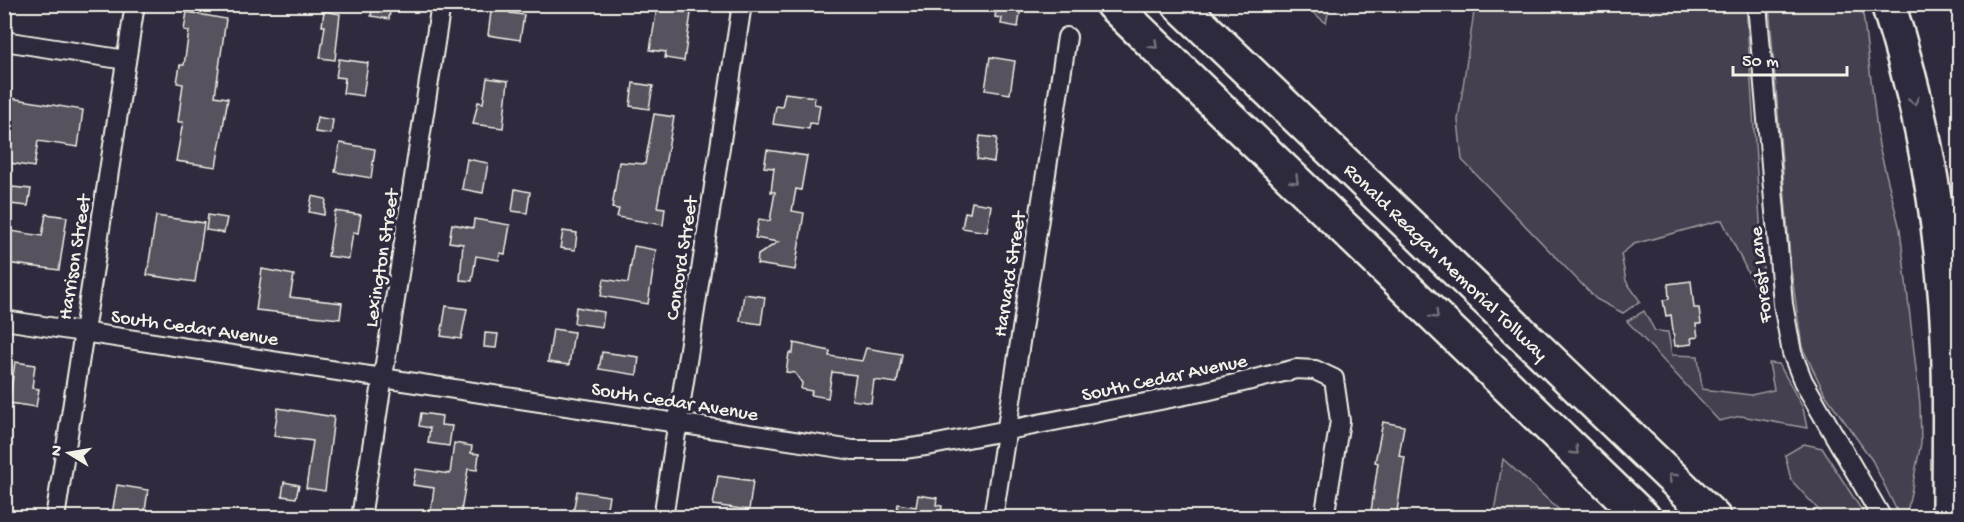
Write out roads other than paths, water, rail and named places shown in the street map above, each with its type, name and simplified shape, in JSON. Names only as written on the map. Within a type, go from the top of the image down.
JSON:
[{"type":"highway","points":[[1112,4],[1644,518]]},
{"type":"highway","name":"Ronald Reagan Memorial Tollway","points":[[1179,4],[1714,518]]},
{"type":"highway","points":[[1204,4],[1382,197]]},
{"type":"highway","points":[[1888,4],[1921,129],[1935,207],[1944,280],[1950,395],[1949,518]]},
{"type":"highway","points":[[1957,518],[1959,494]]},
{"type":"street","name":"Harrison Street","points":[[55,518],[135,4]]},
{"type":"street","name":"Lexington Street","points":[[361,518],[385,377],[441,4]]},
{"type":"street","name":"Concord Street","points":[[663,518],[742,4]]},
{"type":"street","name":"Forest Lane","points":[[1757,4],[1783,304],[1792,352],[1816,406],[1882,518]]},
{"type":"street","name":"Harvard Street","points":[[993,518],[1066,37]]},
{"type":"street","points":[[4,41],[126,60]]},
{"type":"street","name":"South Cedar Avenue","points":[[4,320],[862,450],[897,450],[1007,432],[1206,391],[1296,369],[1315,370],[1334,379],[1340,421],[1324,518]]}]
